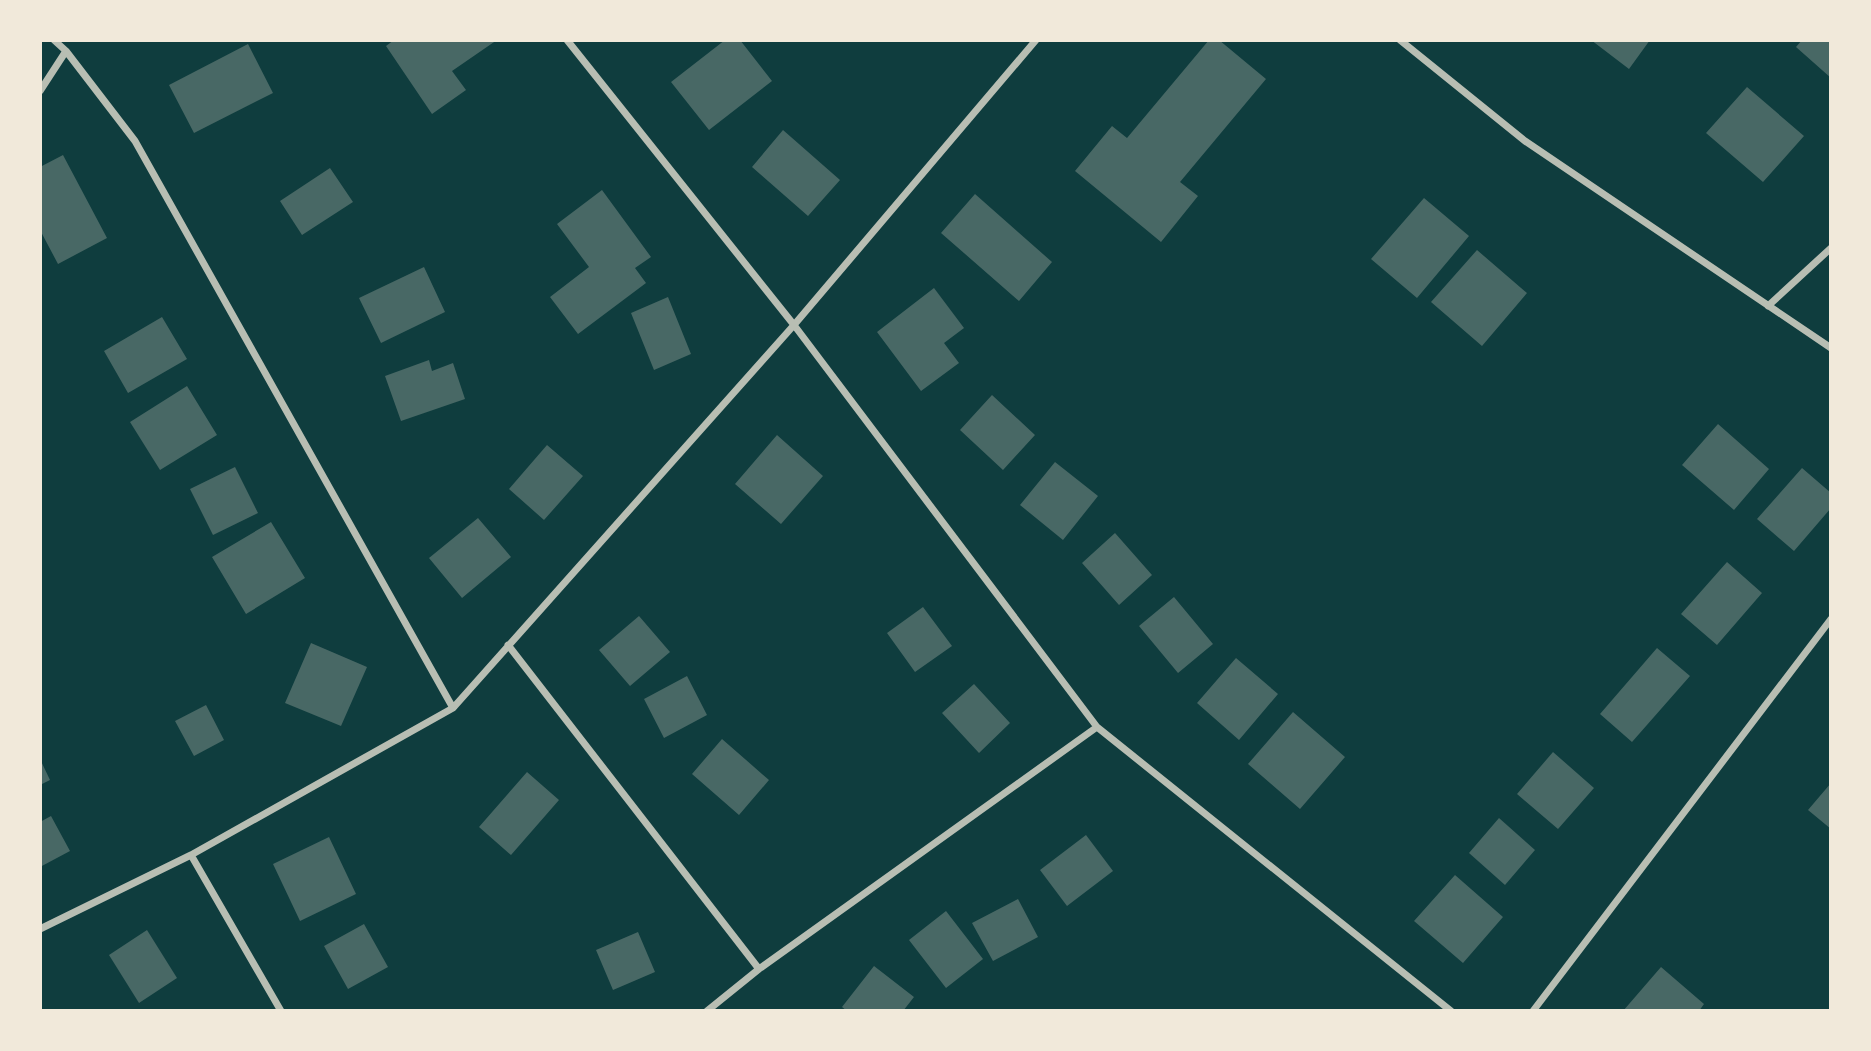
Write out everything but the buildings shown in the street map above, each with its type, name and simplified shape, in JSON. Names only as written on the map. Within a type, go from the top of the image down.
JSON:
[{"type":"street","points":[[54,40],[66,51],[135,141],[453,708]]},
{"type":"street","points":[[567,40],[794,325],[1097,727],[1451,1011]]},
{"type":"street","points":[[40,929],[191,855],[453,708],[794,325],[1036,40]]},
{"type":"street","points":[[1400,40],[1525,141],[1831,348]]},
{"type":"street","points":[[40,91],[66,51]]},
{"type":"street","points":[[1768,306],[1831,248]]},
{"type":"street","points":[[1532,1011],[1831,619]]},
{"type":"street","points":[[508,646],[759,969]]},
{"type":"street","points":[[706,1011],[759,969],[1097,727]]},
{"type":"street","points":[[191,855],[281,1011]]}]
